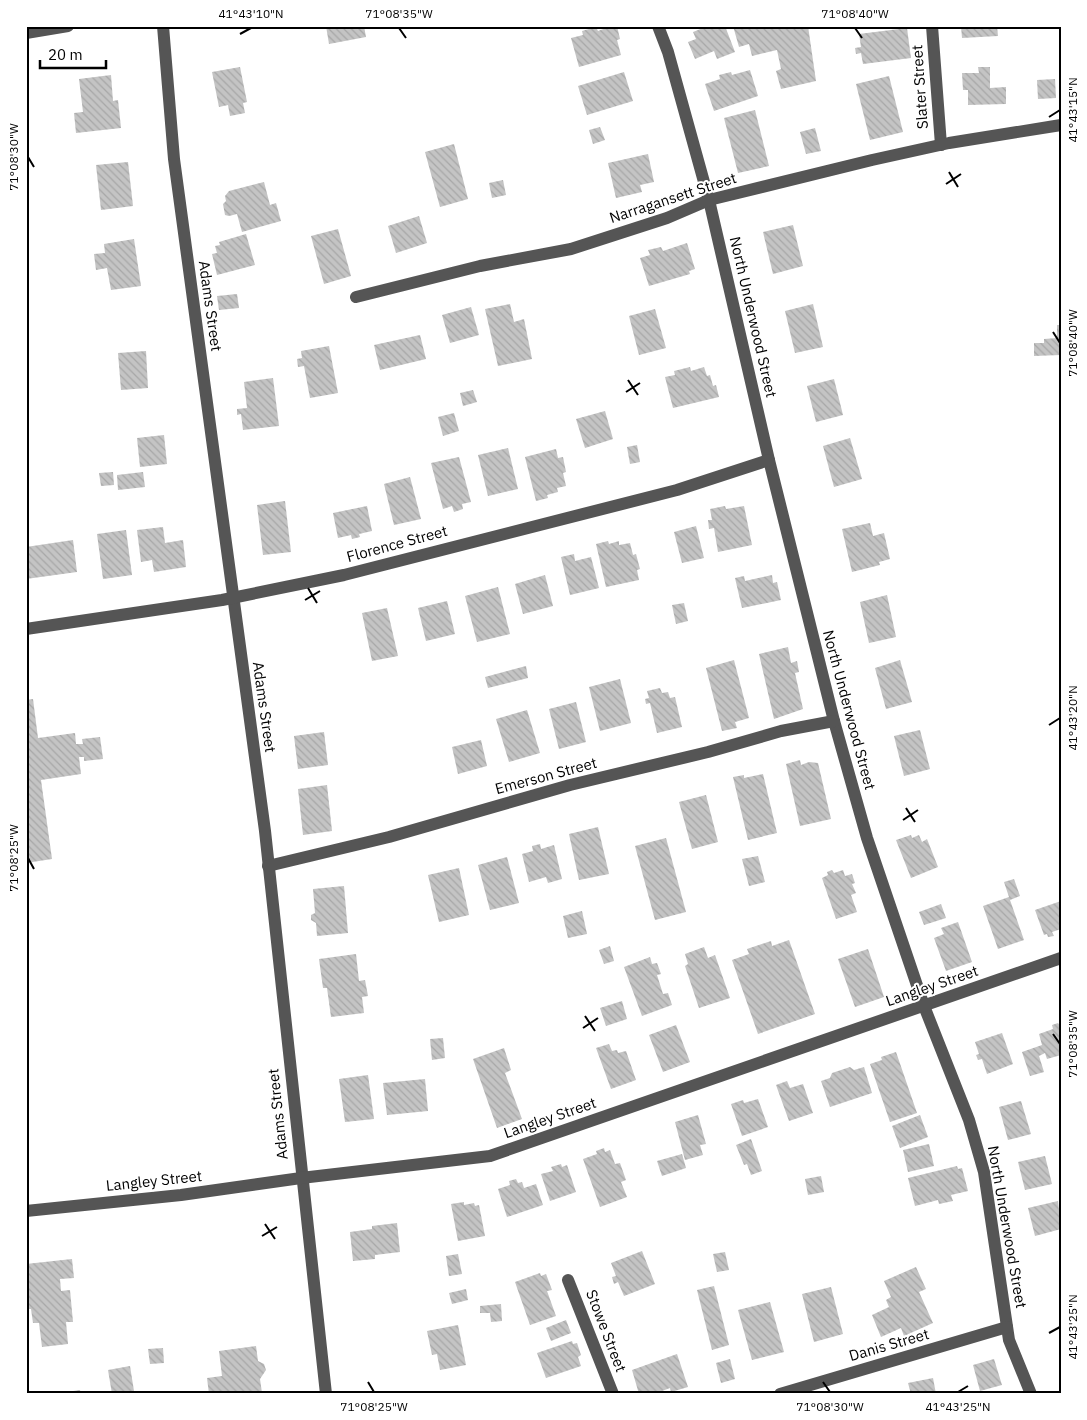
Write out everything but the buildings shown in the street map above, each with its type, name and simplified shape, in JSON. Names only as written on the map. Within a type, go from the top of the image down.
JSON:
[{"type":"street","points":[[26,33],[68,26]]},
{"type":"street","name":"Adams Street","points":[[164,26],[174,159],[268,866],[326,1394]]},
{"type":"street","name":"North Underwood Street","points":[[658,26],[668,52],[709,200],[769,460],[834,721],[867,838],[924,1006],[969,1120],[984,1172],[1009,1340],[1031,1394]]},
{"type":"street","name":"Slater Street","points":[[932,26],[941,145]]},
{"type":"street","name":"Narragansett Street","points":[[356,297],[480,266],[571,249],[667,218],[709,200],[941,145],[1061,125]]},
{"type":"street","name":"Florence Street","points":[[26,629],[233,597],[344,575],[677,490],[769,460]]},
{"type":"street","name":"Emerson Street","points":[[268,866],[389,837],[570,785],[708,752],[781,732],[834,721]]},
{"type":"street","name":"Langley Street","points":[[26,1211],[181,1195],[301,1178],[490,1156],[1061,958]]},
{"type":"street","name":"Stowe Street","points":[[568,1280],[613,1394]]},
{"type":"street","name":"Danis Street","points":[[780,1394],[1007,1327]]}]
